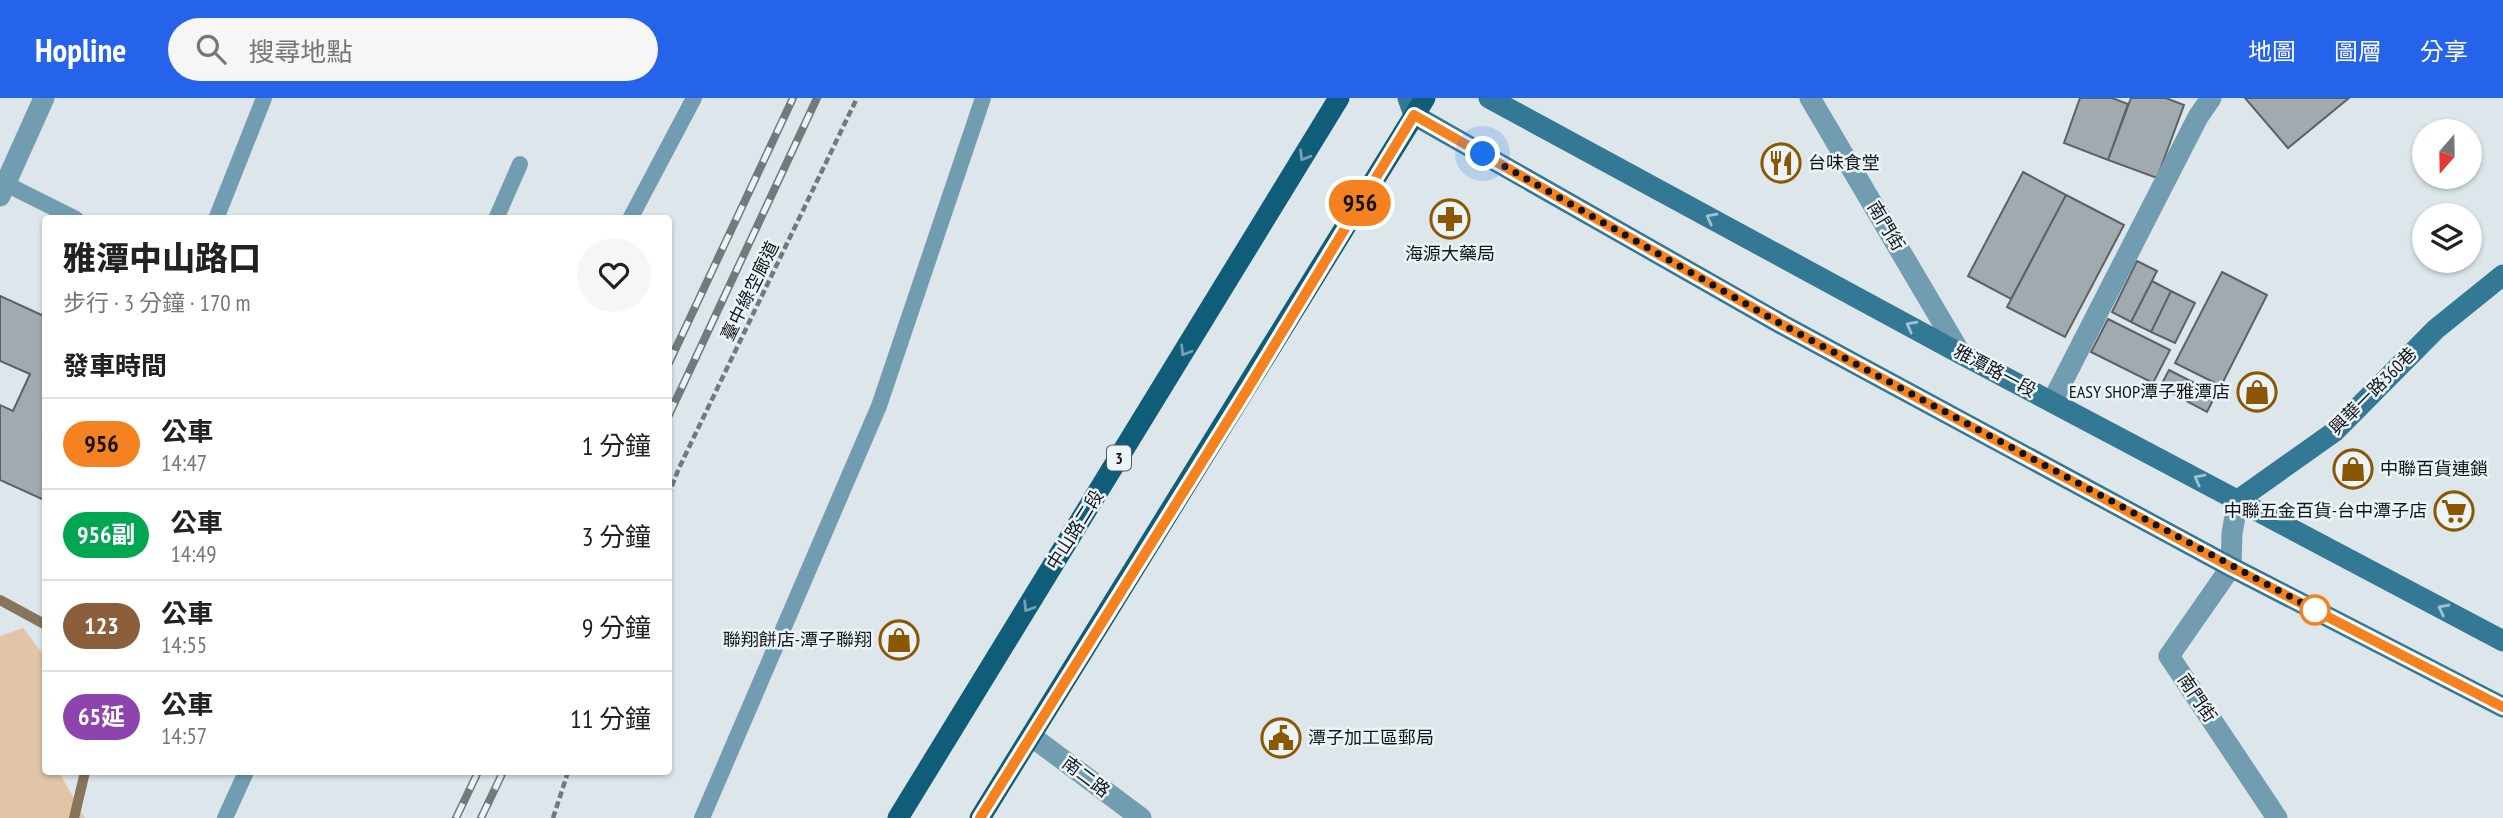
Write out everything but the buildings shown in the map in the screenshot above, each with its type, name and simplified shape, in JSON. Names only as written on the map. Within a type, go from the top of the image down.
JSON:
[{"type":"main road","name":"中山路二段","points":[[898,818],[1339,98]]},
{"type":"main road","points":[[980,818],[1416,104]]},
{"type":"street","points":[[2,187],[44,98]]},
{"type":"street","name":"雅潭路一段","points":[[1489,98],[1961,354],[2503,641]]},
{"type":"street","name":"南門街","points":[[1810,98],[1961,354]]},
{"type":"street","points":[[2052,402],[2198,117],[2211,98]]},
{"type":"street","points":[[1416,104],[1783,325],[2231,567],[2503,707]]},
{"type":"street","name":"興華一路360巷","points":[[2238,500],[2334,432],[2436,329],[2503,275]]},
{"type":"street","points":[[2231,567],[2232,533],[2238,500]]},
{"type":"street","name":"南門街","points":[[2231,567],[2169,656],[2277,818]]},
{"type":"street","name":"南二路","points":[[1031,736],[1142,818]]},
{"type":"lane","points":[[218,215],[264,98]]},
{"type":"lane","points":[[632,215],[694,98]]},
{"type":"lane","points":[[702,818],[879,406],[982,98]]},
{"type":"lane","points":[[498,215],[520,164]]},
{"type":"lane","points":[[2,187],[67,215]]},
{"type":"lane","points":[[225,818],[245,775]]},
{"type":"path","name":"臺中綠空廊道","points":[[672,486],[856,98]]},
{"type":"path","points":[[553,818],[567,775]]},
{"type":"shaded area","points":[[23,628],[42,653],[42,775],[61,775],[85,818],[0,818],[0,636]]},
{"type":"waterway","points":[[0,600],[42,623]]},
{"type":"waterway","points":[[74,818],[84,775]]},
{"type":"railway","points":[[672,356],[793,98]]},
{"type":"railway","points":[[672,408],[817,98]]},
{"type":"railway","points":[[456,818],[477,775]]},
{"type":"railway","points":[[481,818],[502,775]]},
{"type":"bus line","name":"956","points":[[980,818],[1247,390],[1414,115],[1783,325],[2231,567],[2503,707]]},
{"type":"place","name":"台味食堂","points":[[1781,163]]},
{"type":"place","name":"海源大藥局","points":[[1450,219]]},
{"type":"place","name":"EASY SHOP潭子雅潭店","points":[[2257,392]]},
{"type":"place","name":"中聯百貨連鎖","points":[[2353,469]]},
{"type":"place","name":"中聯五金百貨-台中潭子店","points":[[2454,511]]},
{"type":"place","name":"聯翔餅店-潭子聯翔","points":[[899,640]]},
{"type":"place","name":"潭子加工區郵局","points":[[1281,738]]},
{"type":"route","points":[[1483,154],[1783,325],[2315,610]]}]
